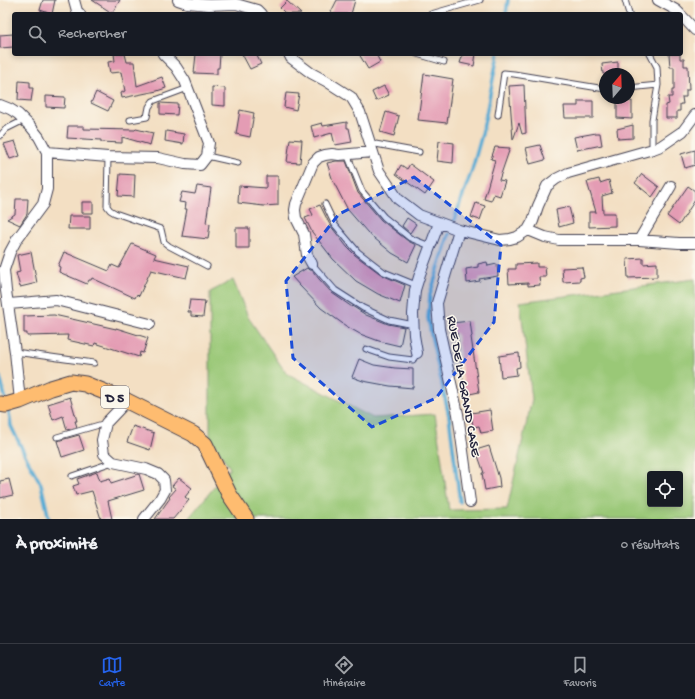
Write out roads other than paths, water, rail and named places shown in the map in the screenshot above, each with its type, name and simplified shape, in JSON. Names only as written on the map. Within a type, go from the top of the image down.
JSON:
[{"type":"main road","name":"D 5","points":[[0,404],[6,405],[20,401],[51,388],[71,382],[85,384],[127,401],[193,434],[205,444],[229,494],[246,519]]},
{"type":"street","points":[[74,0],[79,12]]},
{"type":"street","points":[[178,0],[187,3],[209,5],[236,2],[259,12]]},
{"type":"street","points":[[658,0],[678,12]]},
{"type":"street","points":[[683,18],[695,30]]},
{"type":"street","points":[[47,152],[108,157],[158,158],[185,164],[200,165],[207,156],[209,143],[185,81],[176,67],[165,56]]},
{"type":"street","points":[[290,56],[311,74],[326,81],[351,97],[360,112],[379,171],[398,199],[419,215],[459,230],[500,240],[517,237],[528,230],[547,186],[556,179],[568,173],[660,146],[683,131],[695,115]]},
{"type":"street","points":[[0,105],[10,108],[18,114],[39,137],[47,152],[47,189],[43,204],[17,239],[10,252],[4,270],[20,401]]},
{"type":"street","points":[[312,264],[307,255],[304,234],[296,218],[295,210],[296,204],[314,163],[318,158],[325,155],[347,154],[371,148]]},
{"type":"street","points":[[639,240],[670,186]]},
{"type":"street","points":[[417,353],[413,314],[415,290],[439,223]]},
{"type":"street","name":"RUE DE LA GRAND CASE","points":[[459,230],[437,303],[439,329],[458,414],[470,502]]},
{"type":"street","points":[[528,230],[545,237],[559,240],[639,240],[679,243],[695,242]]},
{"type":"street","points":[[9,304],[56,300],[150,324]]},
{"type":"street","points":[[127,401],[106,423],[102,440],[104,454],[113,462],[146,469],[158,474],[164,480],[165,490],[160,499],[144,519]]},
{"type":"lane","points":[[438,12],[480,0]]},
{"type":"lane","points":[[625,0],[628,12]]},
{"type":"lane","points":[[424,56],[444,62]]},
{"type":"lane","points":[[651,56],[657,67],[658,85],[652,120],[653,149]]},
{"type":"lane","points":[[498,115],[504,73],[599,88]]},
{"type":"lane","points":[[635,87],[658,85]]},
{"type":"lane","points":[[130,120],[147,117],[149,107],[153,101],[188,88]]},
{"type":"lane","points":[[0,136],[6,130],[24,120]]},
{"type":"lane","points":[[371,148],[419,152]]},
{"type":"lane","points":[[347,154],[362,191],[384,217],[410,238],[430,246]]},
{"type":"lane","points":[[207,156],[238,163]]},
{"type":"lane","points":[[108,157],[107,206],[110,210],[161,229],[164,242],[207,266]]},
{"type":"lane","points":[[325,204],[335,225],[358,252],[384,272],[416,285]]},
{"type":"lane","points":[[312,264],[335,290],[363,308],[389,320],[414,325]]},
{"type":"lane","points":[[366,349],[389,357],[413,360],[417,353]]},
{"type":"lane","points":[[15,352],[94,364]]},
{"type":"lane","points":[[57,437],[106,423]]},
{"type":"lane","points":[[72,476],[113,462]]},
{"type":"waterway","points":[[506,12],[508,0]]},
{"type":"waterway","points":[[454,220],[472,170],[482,134],[498,56]]},
{"type":"waterway","points":[[449,234],[430,295],[428,318],[449,416],[460,502]]},
{"type":"waterway","points":[[0,377],[5,397]]},
{"type":"waterway","points":[[9,412],[11,426],[41,484],[49,519]]}]
